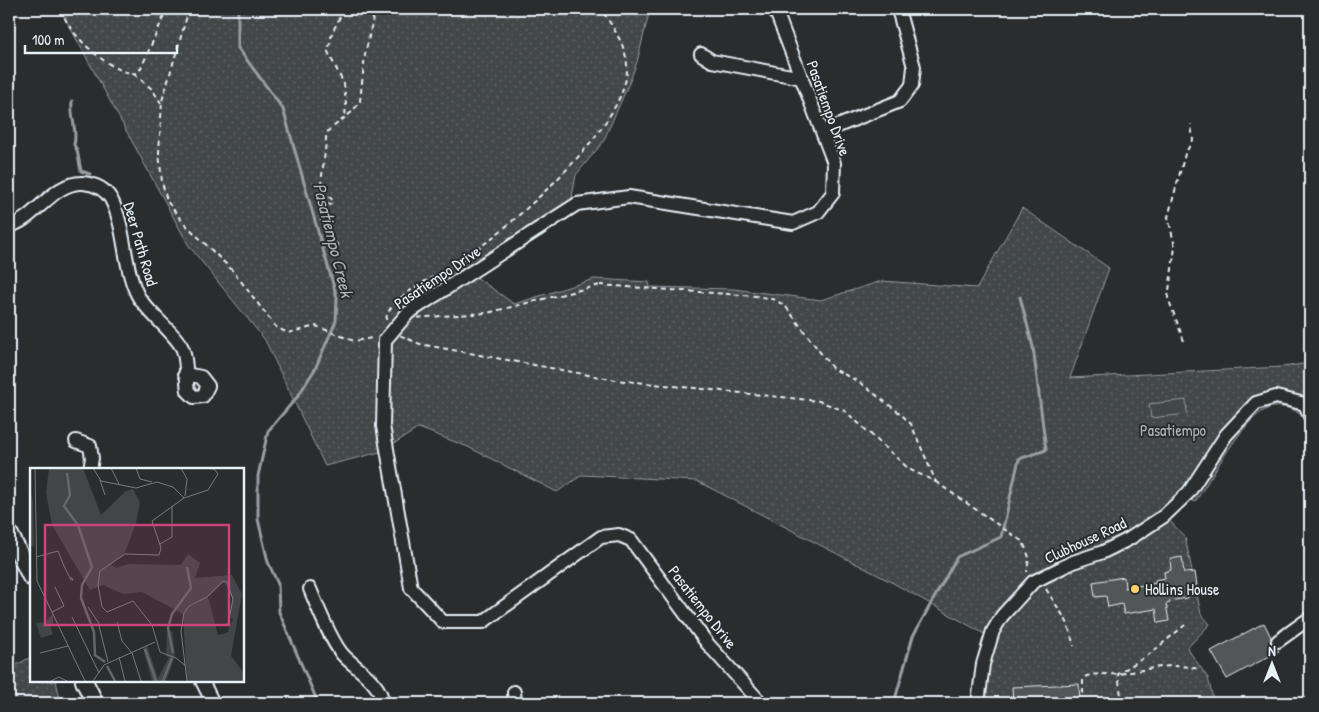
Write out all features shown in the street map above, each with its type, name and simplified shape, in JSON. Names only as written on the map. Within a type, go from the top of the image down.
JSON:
[{"type":"main road","points":[[9,533],[30,575]]},
{"type":"main road","points":[[84,682],[95,703]]},
{"type":"street","name":"Pasatiempo Drive","points":[[761,703],[707,643],[631,540],[619,535],[601,537],[483,622],[443,622],[411,588],[383,426],[385,340],[395,331],[408,313],[577,204],[630,198],[793,223],[818,212],[833,193],[834,164],[776,9]]},
{"type":"street","points":[[823,132],[900,101],[912,85],[914,67],[898,9]]},
{"type":"street","points":[[701,54],[712,61],[802,78]]},
{"type":"street","name":"Deer Path Road","points":[[9,226],[27,219],[57,192],[68,186],[81,183],[95,185],[104,191],[111,200],[138,295],[183,350],[185,374]]},
{"type":"street","name":"Clubhouse Road","points":[[978,703],[983,664],[994,632],[1002,616],[1033,582],[1073,562],[1103,552],[1130,539],[1164,516],[1189,492],[1226,435],[1256,403],[1276,397],[1305,404],[1310,416]]},
{"type":"street","points":[[76,441],[90,446],[92,458],[90,468]]},
{"type":"street","points":[[310,589],[342,654],[364,671],[382,695],[383,703]]},
{"type":"street","points":[[1278,641],[1310,618]]},
{"type":"street","points":[[202,682],[213,703]]},
{"type":"path","points":[[62,9],[66,23],[96,53],[118,70],[134,74],[152,90],[161,103]]},
{"type":"path","points":[[134,74],[138,73],[142,66],[167,9]]},
{"type":"path","points":[[189,9],[177,44],[161,103],[159,153],[167,201],[182,221],[234,271],[276,327],[288,333],[316,326],[354,341],[377,337]]},
{"type":"path","points":[[344,9],[332,33],[328,52],[344,84],[345,118]]},
{"type":"path","points":[[329,237],[338,246],[337,251],[331,250],[329,237],[322,222],[320,199],[326,137],[328,131],[345,118],[360,101],[364,55],[375,9]]},
{"type":"path","points":[[601,9],[623,48],[627,69],[618,101],[604,127],[570,165],[500,231],[465,258],[403,295],[387,312],[386,319],[395,331],[420,344],[616,380],[819,402],[845,412],[909,469],[936,482],[1023,542],[1029,557],[1026,579],[1042,585],[1057,604],[1067,622],[1074,646]]},
{"type":"path","points":[[1184,341],[1168,298],[1175,247],[1168,217],[1185,154],[1193,140],[1191,124]]},
{"type":"path","points":[[320,199],[330,205],[333,201],[329,196],[321,192]]},
{"type":"path","points":[[395,331],[412,318],[488,313],[600,285],[731,293],[776,300],[786,307],[832,368],[859,382],[902,414],[911,424],[936,482]]},
{"type":"path","points":[[1118,674],[1151,653],[1185,625]]},
{"type":"path","points":[[1083,703],[1083,678],[1089,674],[1118,674],[1169,664],[1198,669]]},
{"type":"path","points":[[1118,674],[1122,703]]},
{"type":"green space","name":"Pasatiempo","points":[[60,9],[650,9],[637,62],[630,81],[603,142],[576,175],[569,213],[472,274],[514,304],[594,279],[649,282],[650,287],[733,289],[821,300],[882,281],[977,288],[1022,208],[1109,268],[1070,378],[1282,367],[1310,363],[1310,432],[1302,417],[1292,409],[1276,407],[1265,410],[1246,426],[1195,502],[1183,495],[1165,516],[1185,537],[1201,614],[1210,624],[1187,648],[1208,678],[1214,703],[982,703],[988,680],[986,679],[988,636],[895,584],[697,481],[582,475],[557,492],[468,447],[419,428],[380,452],[325,466],[265,340],[189,246]]},
{"type":"green space","points":[[1186,400],[1187,414],[1151,418],[1149,404]]},
{"type":"green space","points":[[30,658],[30,682],[56,682],[61,703],[9,703],[9,669]]},
{"type":"building","name":"Hollins House","points":[[1182,557],[1184,573],[1195,572],[1197,585],[1186,587],[1188,598],[1169,601],[1170,603],[1166,604],[1169,621],[1158,623],[1156,609],[1124,614],[1122,604],[1108,607],[1106,596],[1095,597],[1093,582],[1124,577],[1125,588],[1156,583],[1155,580],[1165,578],[1164,572],[1171,570],[1170,559]]},
{"type":"building","points":[[1264,623],[1271,637],[1271,645],[1279,651],[1227,679],[1211,651]]},
{"type":"building","points":[[1079,684],[1080,703],[1013,703],[1012,687]]},
{"type":"waterway","name":"Pasatiempo Creek","points":[[238,9],[238,48],[283,109],[337,298],[336,321],[315,369],[298,396],[268,431],[258,476],[258,519],[268,562],[278,584],[279,612],[318,703]]},
{"type":"waterway","points":[[72,101],[74,145],[77,150],[81,171],[90,174]]},
{"type":"waterway","points":[[894,703],[913,636],[957,557],[1001,537],[1019,459],[1046,450],[1033,347],[1020,297]]},
{"type":"place","name":"Hollins House","points":[[1135,589]]}]
